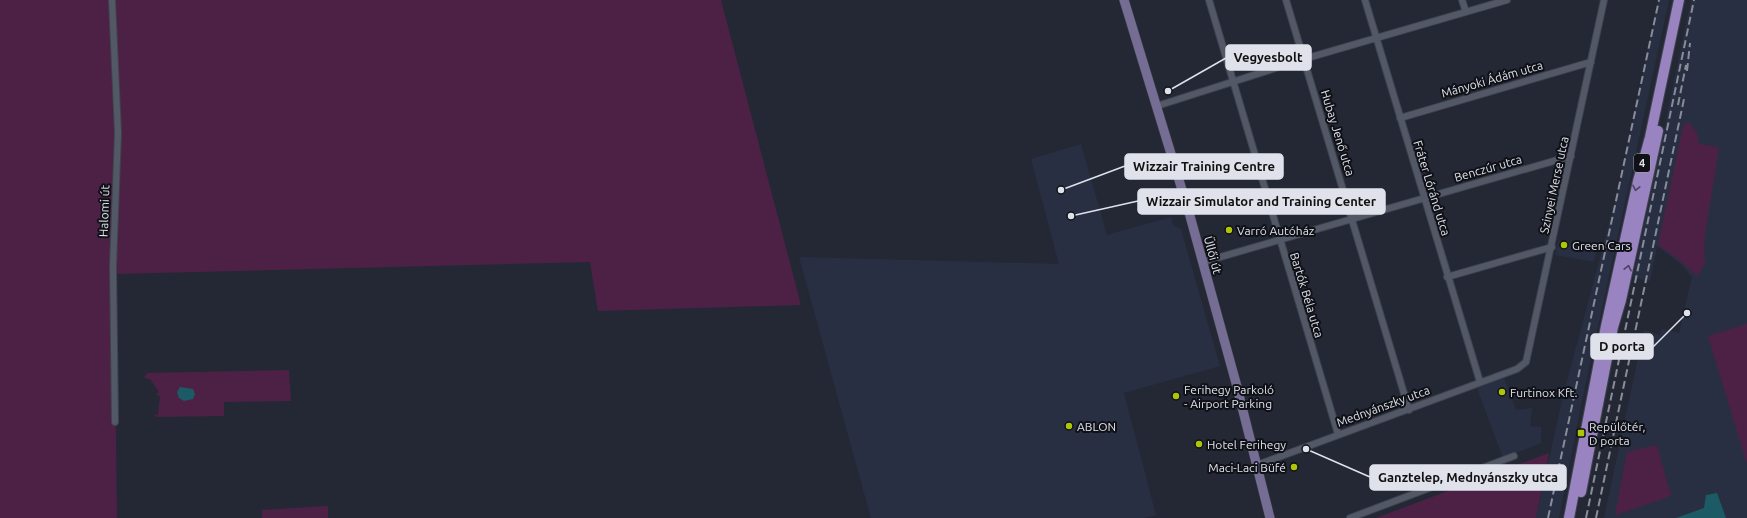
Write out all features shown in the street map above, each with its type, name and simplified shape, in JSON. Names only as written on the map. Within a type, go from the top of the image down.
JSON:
[{"type":"main road","name":"Üllői út","points":[[1124,0],[1203,262],[1270,518]]},
{"type":"main road","name":"4","points":[[1569,518],[1613,297],[1638,180],[1650,137],[1679,0]]},
{"type":"main road","name":"4","points":[[1576,518],[1613,327],[1621,300],[1686,0]]},
{"type":"street","name":"Halomi út","points":[[112,0],[118,133],[113,266],[114,422]]},
{"type":"street","name":"Bartók Béla utca","points":[[1209,0],[1338,434]]},
{"type":"street","name":"Hubay Jenő utca","points":[[1286,0],[1409,410]]},
{"type":"street","name":"Fráter Lóránd utca","points":[[1366,0],[1447,277],[1480,382]]},
{"type":"street","points":[[1462,0],[1466,12]]},
{"type":"street","points":[[1157,106],[1304,59],[1507,0]]},
{"type":"street","name":"Szinyei Merse utca","points":[[1517,369],[1526,362],[1528,357],[1604,0]]},
{"type":"street","name":"Mányoki Ádám utca","points":[[1400,118],[1591,62]]},
{"type":"street","name":"Benczúr utca","points":[[1203,262],[1280,241],[1424,197],[1571,156]]},
{"type":"street","points":[[1447,277],[1552,246]]},
{"type":"street","name":"Mednyánszky utca","points":[[1257,464],[1409,410],[1517,369]]},
{"type":"street","points":[[1350,518],[1514,456]]},
{"type":"shaded area","points":[[0,0],[721,0],[801,305],[598,311],[590,262],[114,274],[117,518],[0,518]]},
{"type":"shaded area","points":[[1658,0],[1669,0],[1581,405],[1559,518],[1536,518],[1563,396],[1619,187]]},
{"type":"shaded area","points":[[1691,0],[1747,0],[1747,518],[1604,518],[1644,330],[1660,335],[1661,329],[1679,333],[1692,277],[1681,264],[1657,246],[1650,281],[1633,278]]},
{"type":"shaded area","points":[[1688,121],[1698,135],[1698,143],[1719,148],[1704,241],[1705,264],[1697,276],[1677,258],[1658,245],[1683,126]]},
{"type":"shaded area","points":[[1081,144],[1107,235],[1171,217],[1173,225],[1181,229],[1220,366],[1124,393],[1156,515],[1144,518],[871,518],[799,257],[1059,264],[1031,159]]},
{"type":"shaded area","points":[[1559,241],[1596,250],[1594,262],[1555,255]]},
{"type":"shaded area","points":[[1747,324],[1747,464],[1708,336]]},
{"type":"shaded area","points":[[289,370],[291,401],[224,402],[224,416],[156,417],[154,414],[158,415],[160,396],[156,395],[159,392],[150,379],[144,378],[147,373]]},
{"type":"shaded area","name":"Furtinox Kft.","points":[[1504,378],[1516,410],[1532,408],[1530,426],[1541,427],[1541,443],[1503,458],[1477,388]]},
{"type":"shaded area","points":[[180,387],[193,389],[195,394],[193,399],[184,401],[179,398],[177,392]]},
{"type":"shaded area","points":[[1657,445],[1671,496],[1615,515],[1627,452]]},
{"type":"shaded area","points":[[1549,453],[1536,518],[1376,518]]},
{"type":"shaded area","points":[[1717,493],[1726,518],[1676,518],[1704,508],[1706,495]]},
{"type":"shaded area","points":[[328,506],[328,518],[262,518],[262,510]]},
{"type":"railway","points":[[1548,518],[1659,0]]},
{"type":"railway","points":[[1586,518],[1694,0]]},
{"type":"railway","points":[[1687,71],[1690,43]]},
{"type":"railway","points":[[1678,105],[1686,65]]},
{"type":"railway","points":[[1596,518],[1684,99]]},
{"type":"place","name":"Vegyesbolt","points":[[1168,91]]},
{"type":"place","name":"Wizzair Training Centre","points":[[1061,190]]},
{"type":"place","name":"Wizzair Simulator and Training Center","points":[[1071,216]]},
{"type":"place","name":"Varró Autóház","points":[[1229,230]]},
{"type":"place","name":"Green Cars","points":[[1564,245]]},
{"type":"place","name":"D porta","points":[[1687,313]]},
{"type":"place","name":"Furtinox Kft.","points":[[1502,392]]},
{"type":"place","name":"Ferihegy Parkoló - Airport Parking","points":[[1176,396]]},
{"type":"place","name":"ABLON","points":[[1069,426]]},
{"type":"place","name":"Repülőtér, D porta","points":[[1581,433]]},
{"type":"place","name":"Hotel Ferihegy","points":[[1199,444]]},
{"type":"place","name":"Ganztelep, Mednyánszky utca","points":[[1306,449]]},
{"type":"place","name":"Maci-Laci Büfé","points":[[1294,467]]}]
